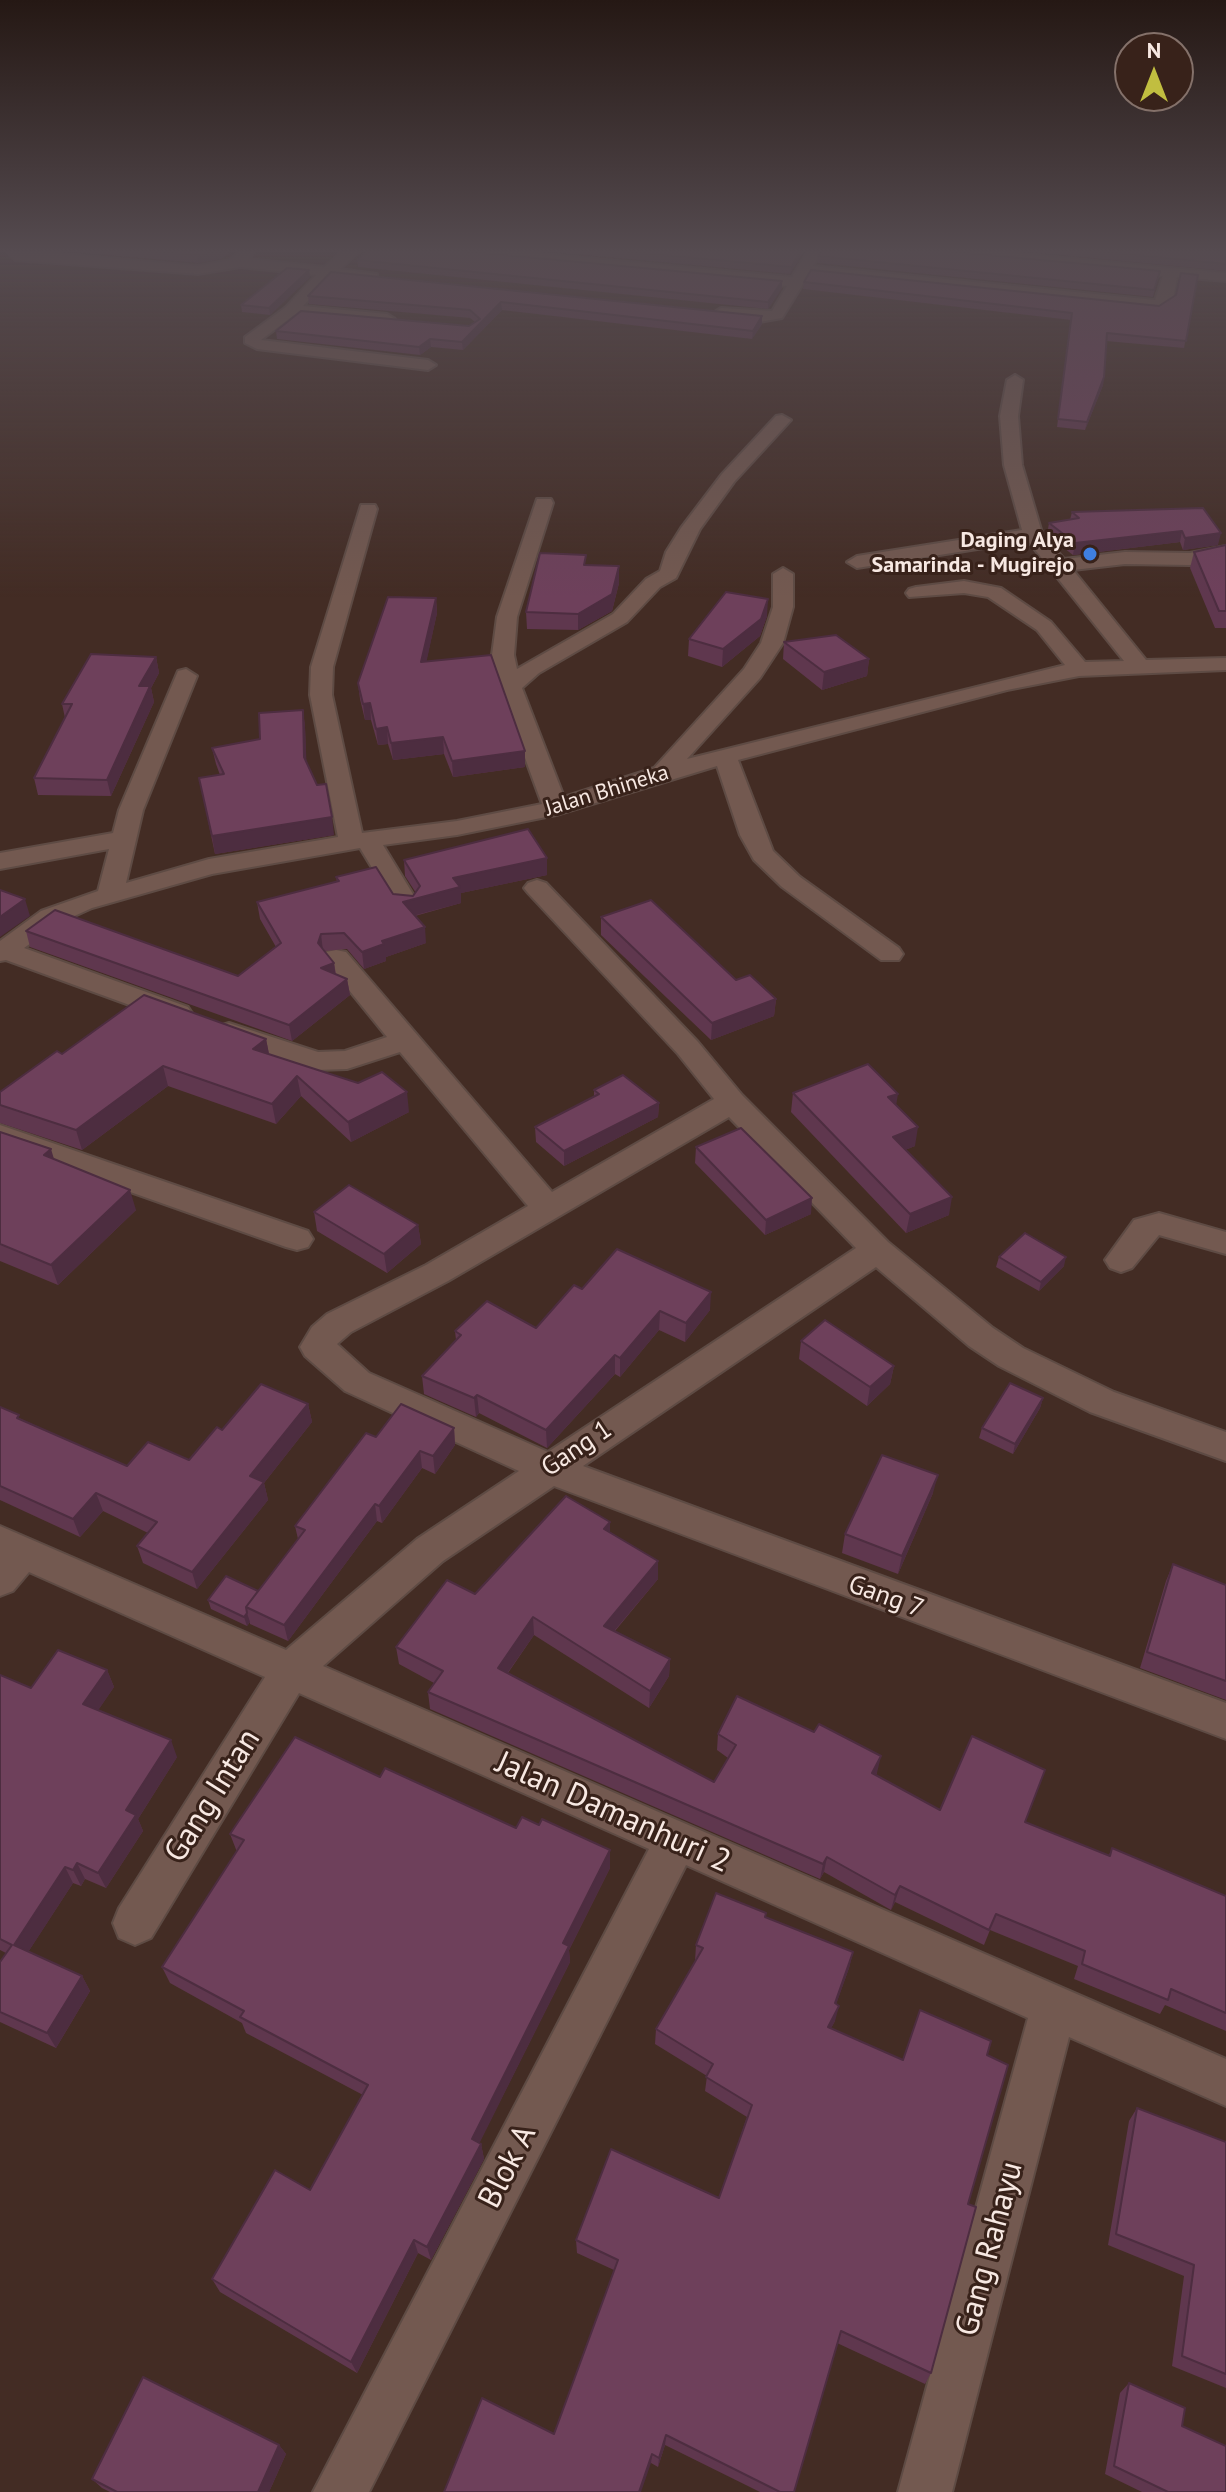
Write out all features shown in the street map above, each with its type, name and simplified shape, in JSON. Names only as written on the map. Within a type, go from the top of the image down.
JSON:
[{"type":"street","points":[[1015,380],[1009,416],[1013,465],[1033,534],[1139,665]]},
{"type":"street","points":[[510,687],[531,668],[620,618],[653,583],[669,574],[676,552],[700,515],[728,478],[782,420]]},
{"type":"street","points":[[544,503],[507,617],[503,655],[510,687],[556,808]]},
{"type":"street","points":[[368,509],[322,667],[321,695],[359,841],[406,904]]},
{"type":"street","points":[[857,562],[1033,534]]},
{"type":"street","points":[[1059,566],[1125,558],[1190,559],[1226,552]]},
{"type":"street","points":[[662,773],[752,673],[772,643],[783,607],[783,574]]},
{"type":"street","points":[[916,593],[964,587],[994,592],[1044,626],[1079,669]]},
{"type":"street","name":"Jalan Bhineka","points":[[2,952],[50,917],[110,894],[209,867],[457,828],[556,808],[662,773],[1005,684],[1079,669],[1139,665],[1225,667]]},
{"type":"street","points":[[110,894],[131,810],[186,676]]},
{"type":"street","points":[[726,758],[752,835],[763,855],[791,882],[890,954]]},
{"type":"street","points":[[0,861],[123,839]]},
{"type":"street","points":[[537,888],[688,1048],[732,1102],[877,1250],[981,1337],[1011,1357],[1102,1402],[1226,1447]]},
{"type":"street","points":[[2,952],[304,1059],[347,1060],[403,1041]]},
{"type":"street","points":[[336,958],[548,1209],[732,1102]]},
{"type":"street","points":[[0,1135],[297,1239]]},
{"type":"street","name":"Gang 7","points":[[548,1209],[339,1323],[317,1347],[357,1382],[547,1468],[1226,1721]]},
{"type":"street","points":[[1121,1260],[1145,1228],[1159,1224],[1226,1243]]},
{"type":"street","name":"Gang 1","points":[[292,1669],[430,1550],[547,1468],[877,1250]]},
{"type":"street","name":"Jalan Damanhuri 2","points":[[7,1558],[292,1669],[675,1842],[1226,2083]]},
{"type":"street","name":"Gang Intan","points":[[135,1923],[292,1669]]},
{"type":"street","name":"Blok A","points":[[340,2492],[675,1842]]},
{"type":"street","name":"Gang Rahayu","points":[[925,2492],[1054,2006]]},
{"type":"building","points":[[1065,365],[1105,365],[1104,377],[1087,422],[1058,419]]},
{"type":"building","points":[[1203,508],[1221,533],[1185,538],[1182,531],[1075,543],[1049,523],[1079,518],[1072,512]]},
{"type":"building","points":[[1226,545],[1226,611],[1219,611],[1194,552]]},
{"type":"building","points":[[540,553],[586,555],[584,565],[619,566],[612,594],[578,614],[526,612]]},
{"type":"building","points":[[726,592],[768,599],[761,619],[723,649],[689,639]]},
{"type":"building","points":[[388,597],[436,598],[421,662],[491,655],[525,751],[452,761],[443,737],[391,743],[387,727],[376,729],[370,703],[363,704],[358,683]]},
{"type":"building","points":[[836,635],[869,659],[824,672],[784,642]]},
{"type":"building","points":[[91,654],[156,657],[139,686],[150,686],[107,780],[34,778],[72,704],[62,704]]},
{"type":"building","points":[[303,710],[304,757],[317,785],[326,784],[332,817],[212,836],[199,778],[224,774],[212,748],[260,739],[259,713]]},
{"type":"building","points":[[528,829],[547,858],[453,878],[460,887],[403,902],[425,927],[382,941],[384,944],[362,952],[344,933],[321,934],[318,943],[334,963],[321,968],[347,979],[289,1025],[26,931],[55,910],[238,976],[281,943],[257,902],[339,881],[336,877],[376,867],[393,894],[413,896],[420,886],[404,860]]},
{"type":"building","points":[[0,890],[25,899],[0,917]]},
{"type":"building","points":[[651,900],[736,980],[750,975],[776,999],[712,1023],[601,917]]},
{"type":"building","points":[[144,995],[266,1039],[253,1049],[358,1083],[382,1072],[407,1092],[348,1122],[297,1076],[272,1104],[163,1066],[76,1130],[0,1105],[0,1092],[57,1051],[62,1054]]},
{"type":"building","points":[[868,1064],[898,1094],[888,1097],[918,1127],[893,1137],[952,1197],[910,1214],[793,1093]]},
{"type":"building","points":[[623,1075],[659,1103],[564,1151],[535,1127],[599,1094],[594,1090]]},
{"type":"building","points":[[741,1128],[812,1198],[766,1220],[696,1147]]},
{"type":"building","points":[[0,1132],[51,1149],[44,1155],[130,1190],[51,1265],[0,1244]]},
{"type":"building","points":[[349,1185],[418,1225],[384,1254],[314,1212]]},
{"type":"building","points":[[1025,1233],[1066,1257],[1041,1282],[999,1257]]},
{"type":"building","points":[[617,1249],[711,1292],[686,1323],[660,1311],[620,1358],[615,1355],[546,1430],[477,1395],[474,1398],[422,1376],[461,1335],[455,1331],[487,1301],[536,1328],[574,1285],[582,1289]]},
{"type":"building","points":[[825,1320],[894,1366],[870,1387],[801,1341]]},
{"type":"building","points":[[1010,1383],[1043,1398],[1015,1444],[982,1428]]},
{"type":"building","points":[[261,1384],[308,1404],[250,1476],[264,1482],[192,1572],[137,1546],[157,1522],[96,1493],[73,1519],[0,1486],[0,1407],[19,1415],[17,1418],[127,1466],[148,1442],[189,1460],[217,1427],[222,1430]]},
{"type":"building","points":[[401,1404],[454,1428],[433,1456],[420,1451],[379,1506],[375,1504],[284,1625],[246,1607],[305,1530],[295,1526],[366,1433],[376,1437]]},
{"type":"building","points":[[882,1455],[938,1475],[902,1556],[845,1534]]},
{"type":"building","points":[[566,1496],[610,1522],[604,1529],[658,1561],[604,1626],[670,1659],[650,1691],[533,1617],[498,1668],[714,1782],[736,1745],[718,1734],[737,1696],[814,1732],[819,1724],[881,1756],[872,1773],[940,1810],[972,1736],[1045,1770],[1025,1822],[1110,1856],[1112,1848],[1226,1896],[1226,2013],[1171,1989],[1168,2000],[1082,1964],[1085,1951],[996,1914],[989,1930],[900,1886],[895,1895],[827,1857],[823,1864],[428,1692],[443,1671],[396,1647],[447,1580],[475,1594]]},
{"type":"building","points":[[1173,1564],[1226,1585],[1226,1681],[1147,1652]]},
{"type":"building","points":[[226,1576],[258,1591],[246,1607],[244,1617],[208,1600]]},
{"type":"building","points":[[58,1650],[107,1670],[83,1704],[171,1740],[126,1810],[136,1815],[98,1873],[77,1863],[73,1870],[65,1867],[14,1945],[82,1976],[47,2033],[0,2012],[0,1962],[12,1945],[0,1939],[0,1675],[31,1688]]},
{"type":"building","points":[[295,1737],[380,1777],[385,1768],[516,1828],[522,1817],[539,1825],[542,1819],[610,1850],[563,1943],[569,1946],[472,2139],[481,2144],[427,2247],[414,2240],[351,2362],[212,2279],[275,2170],[310,2190],[368,2085],[240,2017],[244,2011],[162,1967],[244,1840],[230,1834]]},
{"type":"building","points":[[716,1893],[766,1913],[765,1917],[853,1952],[835,2003],[839,2006],[828,2027],[903,2060],[920,2010],[991,2041],[987,2055],[1008,2065],[968,2204],[976,2207],[931,2373],[841,2331],[794,2492],[780,2492],[666,2435],[659,2458],[652,2454],[639,2492],[444,2492],[482,2398],[554,2434],[618,2260],[576,2240],[611,2149],[719,2198],[752,2105],[706,2077],[713,2064],[656,2029],[703,1948],[696,1945]]},
{"type":"building","points":[[1137,2108],[1226,2142],[1226,2374],[1182,2356],[1194,2265],[1116,2234]]},
{"type":"building","points":[[143,2377],[279,2445],[258,2492],[117,2492],[92,2479]]},
{"type":"building","points":[[1129,2383],[1185,2408],[1182,2426],[1226,2446],[1226,2492],[1168,2492],[1114,2466]]},
{"type":"place","name":"Daging Alya Samarinda - Mugirejo","points":[[1090,554]]}]
